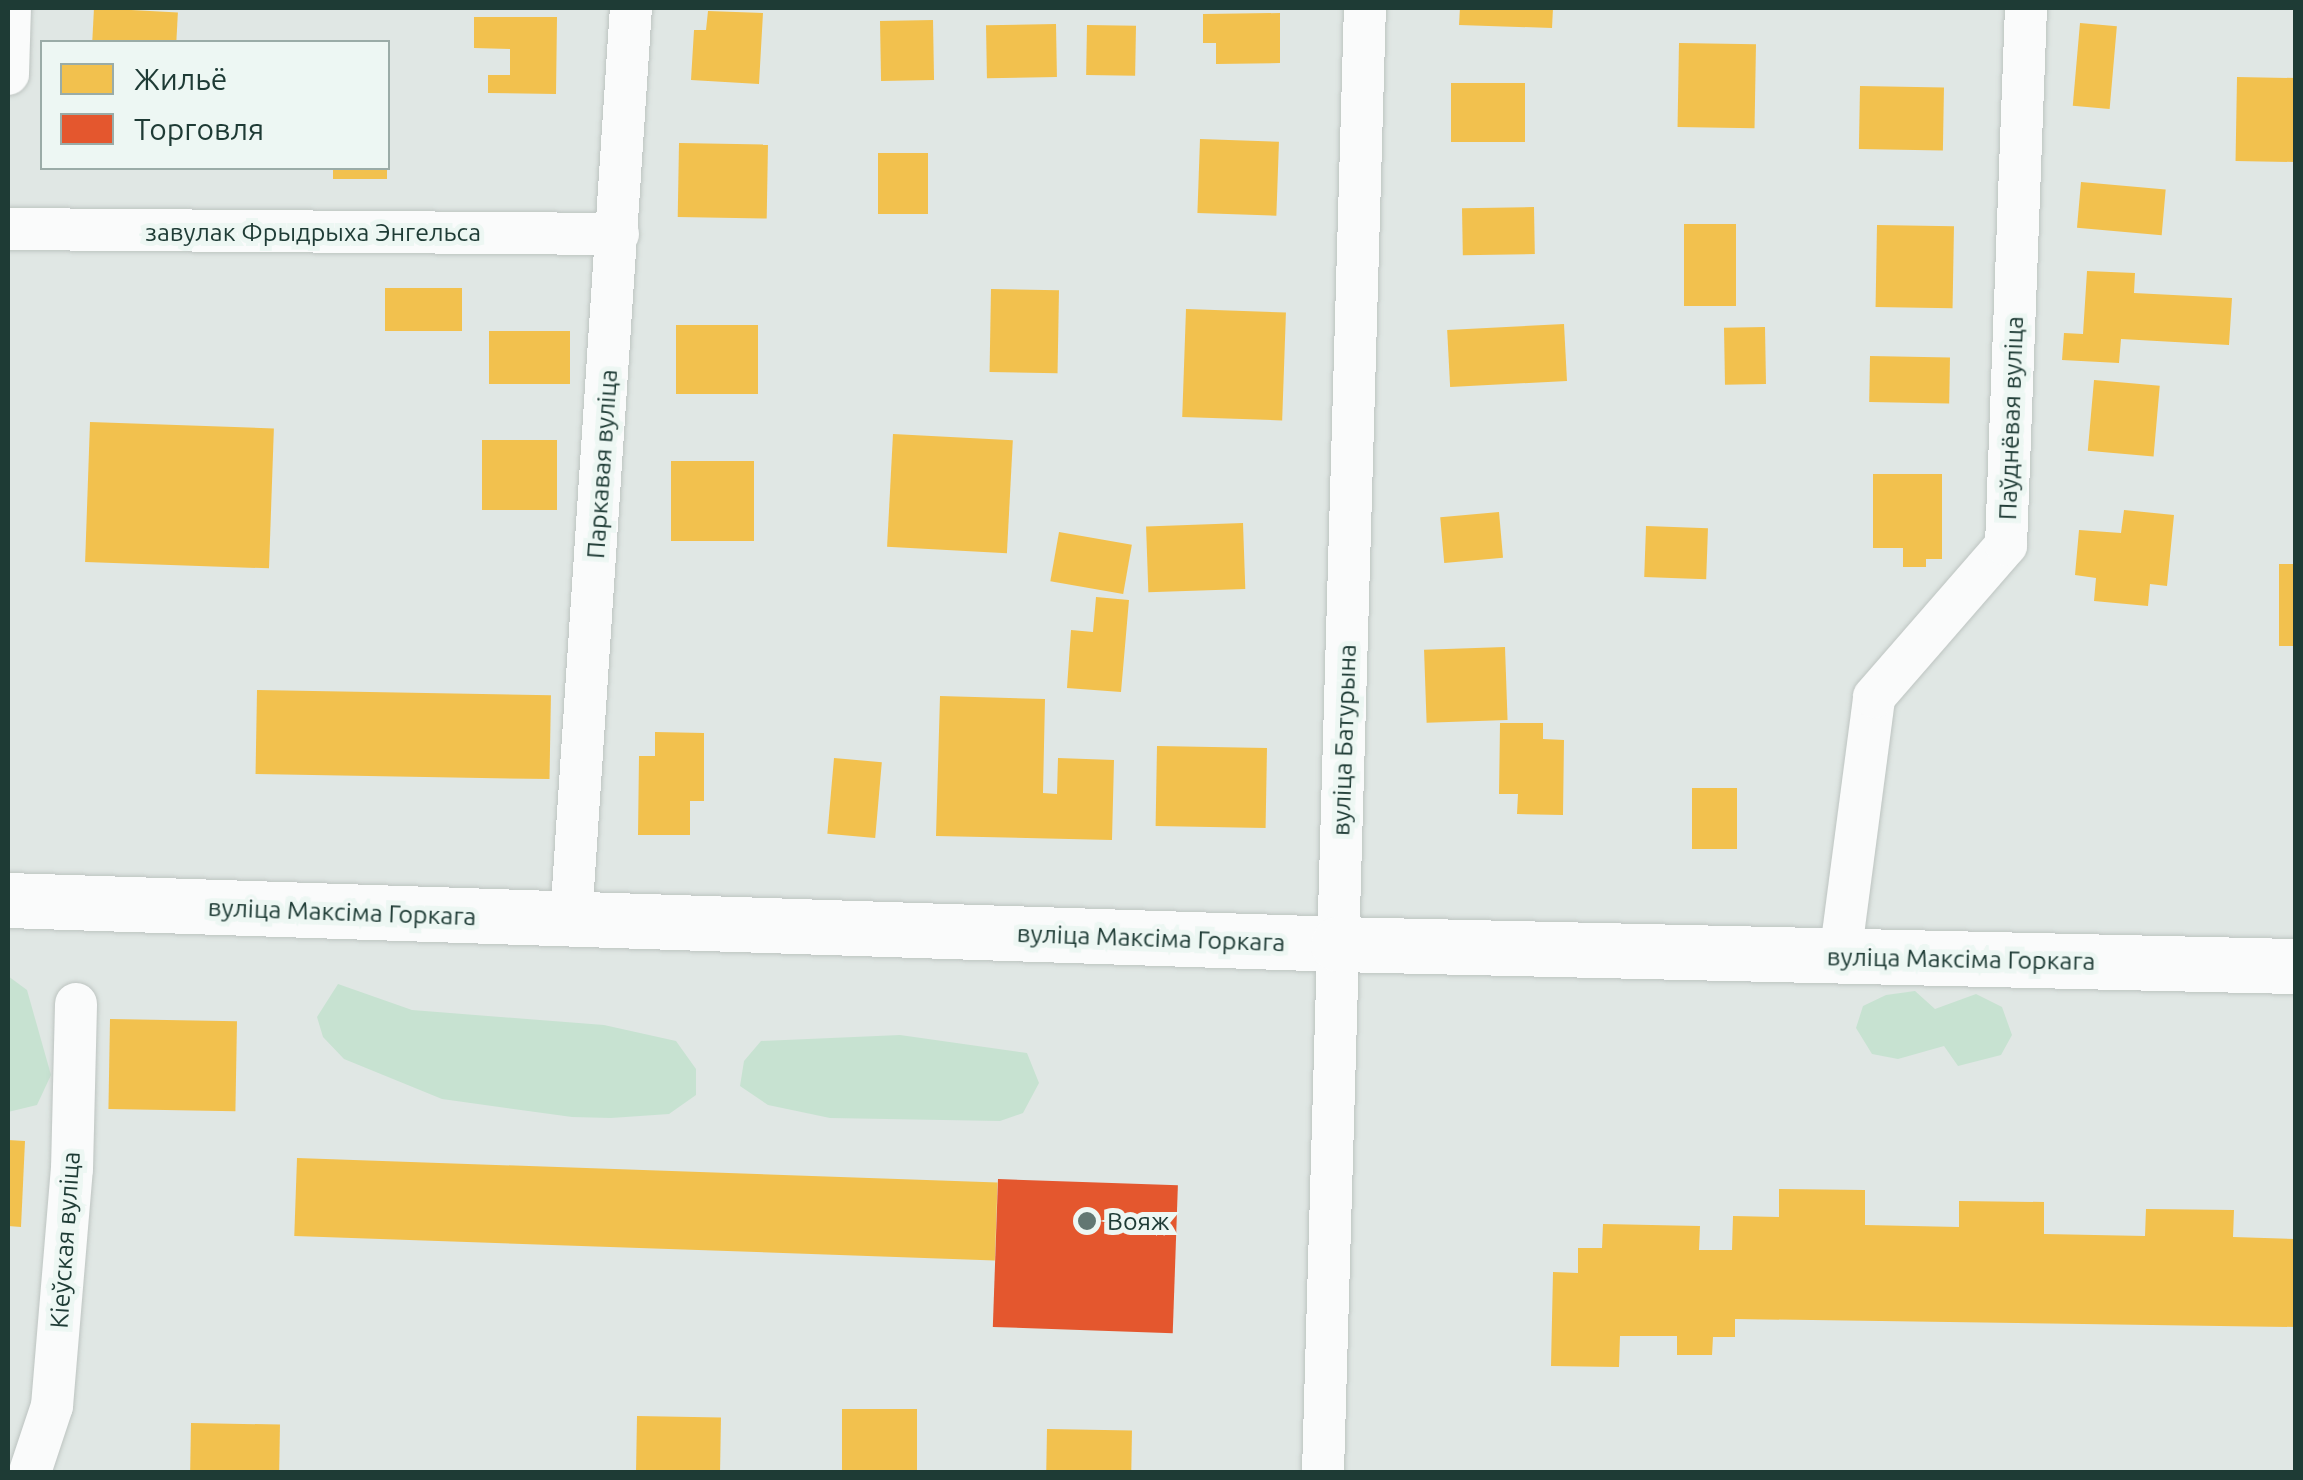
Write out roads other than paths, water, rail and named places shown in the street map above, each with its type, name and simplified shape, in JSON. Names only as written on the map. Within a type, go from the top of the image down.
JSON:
[{"type":"street","points":[[8,74],[10,8]]},
{"type":"street","name":"Паркавая вуліца","points":[[571,920],[631,8]]},
{"type":"street","name":"вуліца Батурына","points":[[1323,1472],[1365,8]]},
{"type":"street","name":"Паўднёвая вуліца","points":[[1840,957],[1874,697],[2006,545],[2026,8]]},
{"type":"street","name":"завулак Фрыдрыха Энгельса","points":[[8,229],[618,234]]},
{"type":"street","name":"вуліца Максіма Горкага","points":[[8,900],[1338,944],[2296,966]]},
{"type":"street","name":"Кіеўская вуліца","points":[[30,1472],[52,1406],[72,1168],[76,1004]]},
{"type":"place","name":"Вояж","points":[[1087,1221]]}]
